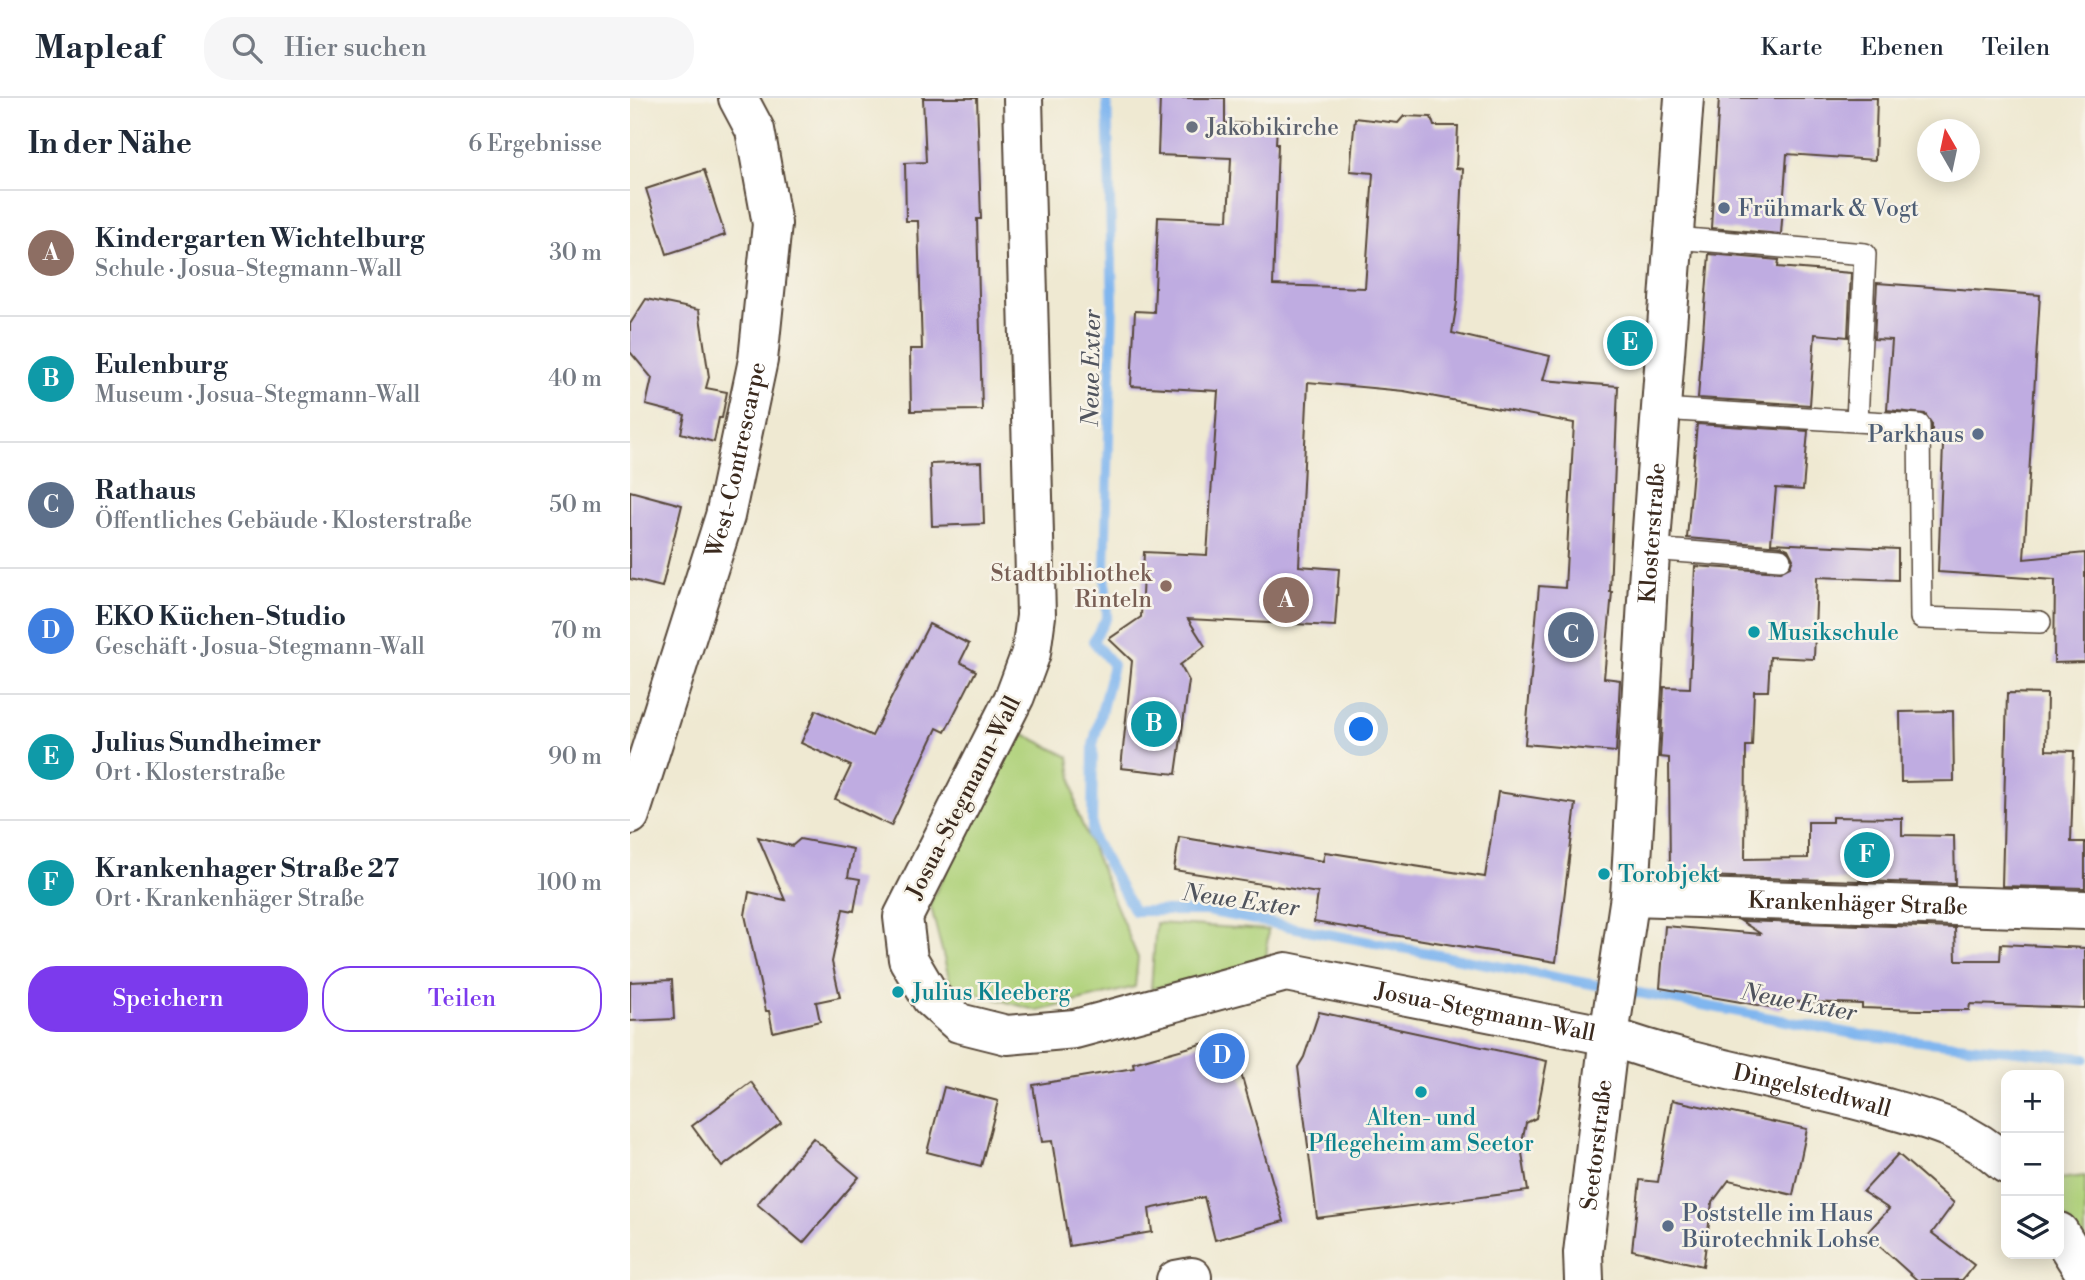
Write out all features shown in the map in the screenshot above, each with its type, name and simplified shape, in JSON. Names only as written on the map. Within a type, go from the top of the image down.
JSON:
[{"type":"street","name":"West-Contrescarpe","points":[[630,815],[725,516],[758,360],[772,224],[755,130],[738,98]]},
{"type":"street","name":"Josua-Stegmann-Wall","points":[[1023,98],[1036,617],[1031,653],[1016,696],[902,917],[908,959],[931,998],[960,1023],[1007,1035],[1075,1028],[1286,972],[1614,1003]]},
{"type":"street","name":"Klosterstraße","points":[[1614,1003],[1630,896],[1650,549],[1684,98]]},
{"type":"street","name":"Krankenhäger Straße","points":[[1630,896],[2085,911]]},
{"type":"street","name":"Dingelstedtwall","points":[[1614,1003],[1643,1048],[1832,1093],[1943,1124],[1985,1145],[2001,1159]]},
{"type":"street","name":"Seetorstraße","points":[[1579,1271],[1614,1003]]},
{"type":"street","points":[[2064,1240],[2085,1273]]},
{"type":"lane","points":[[1675,238],[1864,254],[1857,421]]},
{"type":"lane","points":[[1661,409],[1919,425],[1921,618],[2040,622]]},
{"type":"lane","points":[[1650,549],[1780,559]]},
{"type":"green space","points":[[1018,731],[1069,757],[1077,812],[1138,958],[1135,987],[1038,1011],[951,986],[930,903]]},
{"type":"green space","points":[[1156,923],[1268,930],[1266,965],[1151,989]]},
{"type":"green space","points":[[2085,1176],[2085,1247],[2064,1216],[2064,1178]]},
{"type":"building","points":[[923,98],[977,98],[982,410],[911,411],[910,349],[922,349],[918,221],[906,221],[905,163],[926,162]]},
{"type":"building","points":[[1160,98],[1225,98],[1225,123],[1277,124],[1273,285],[1365,288],[1373,173],[1350,171],[1355,118],[1398,123],[1404,116],[1431,117],[1434,126],[1458,126],[1456,168],[1463,169],[1457,302],[1452,333],[1550,356],[1543,380],[1618,386],[1612,592],[1604,678],[1620,680],[1616,752],[1525,744],[1539,586],[1565,588],[1574,423],[1404,391],[1308,382],[1299,566],[1339,569],[1335,626],[1188,619],[1205,646],[1180,665],[1189,681],[1176,774],[1121,768],[1132,661],[1109,639],[1141,617],[1144,552],[1207,555],[1218,391],[1131,386],[1135,311],[1154,312],[1158,217],[1228,220],[1231,158],[1158,155]]},
{"type":"building","points":[[1719,98],[1877,98],[1875,160],[1787,154],[1781,234],[1711,228]]},
{"type":"building","points":[[704,170],[725,235],[667,254],[646,189]]},
{"type":"building","points":[[1709,254],[1779,260],[1778,267],[1851,273],[1848,337],[1815,334],[1810,405],[1698,398]]},
{"type":"building","name":"Parkhaus","points":[[1877,283],[2040,295],[2024,559],[2085,553],[2085,662],[2054,663],[2055,580],[1938,572],[1943,445],[1932,443],[1932,424],[1925,414],[1887,410],[1892,340],[1874,339]]},
{"type":"building","points":[[646,299],[699,310],[709,377],[706,388],[727,392],[714,442],[681,433],[685,415],[646,405],[652,378],[630,352],[630,324]]},
{"type":"building","points":[[1697,424],[1808,431],[1803,490],[1776,488],[1771,543],[1898,549],[1898,580],[1817,577],[1814,659],[1770,657],[1768,691],[1754,691],[1752,746],[1746,746],[1745,859],[1808,858],[1808,822],[1832,822],[1832,817],[1902,818],[1902,835],[1954,836],[1955,884],[1670,875],[1669,758],[1660,757],[1664,687],[1690,688],[1695,566],[1780,572],[1790,567],[1793,559],[1788,549],[1781,546],[1687,538]]},
{"type":"building","points":[[982,462],[984,524],[932,526],[930,464]]},
{"type":"building","points":[[630,491],[682,505],[662,587],[630,579]]},
{"type":"building","points":[[929,624],[969,644],[960,662],[976,671],[945,732],[937,728],[891,826],[835,799],[851,766],[801,743],[816,710],[872,736]]},
{"type":"building","points":[[2007,693],[2047,694],[2046,750],[2074,751],[2071,842],[2085,842],[2085,888],[2002,886]]},
{"type":"building","points":[[1953,711],[1954,781],[1901,782],[1900,712]]},
{"type":"building","points":[[1498,792],[1576,804],[1556,962],[1314,922],[1318,893],[1174,870],[1179,837],[1323,861],[1325,852],[1485,877]]},
{"type":"building","points":[[758,837],[792,846],[800,839],[853,849],[848,877],[860,879],[854,911],[843,909],[832,962],[840,997],[816,1002],[820,1021],[773,1032],[745,915],[749,892],[785,900]]},
{"type":"building","points":[[1741,921],[1955,928],[1956,960],[2000,960],[2001,944],[2085,948],[2085,1008],[1970,1004],[1969,1010],[1919,1010],[1862,1008],[1862,1004],[1782,1001],[1781,1009],[1660,988],[1665,926],[1761,934]]},
{"type":"building","points":[[672,980],[674,1019],[630,1021],[630,982]]},
{"type":"building","name":"Alten- und Pflegeheim am Seetor","points":[[1319,1012],[1547,1061],[1536,1118],[1526,1123],[1521,1147],[1528,1191],[1317,1218],[1298,1067]]},
{"type":"building","points":[[1230,1036],[1284,1221],[1215,1240],[1204,1197],[1149,1209],[1152,1232],[1069,1246],[1052,1141],[1042,1142],[1033,1085],[1134,1068],[1133,1063]]},
{"type":"building","points":[[751,1082],[781,1123],[722,1167],[692,1126]]},
{"type":"building","points":[[944,1087],[998,1101],[981,1166],[927,1152]]},
{"type":"building","points":[[1672,1100],[1807,1129],[1793,1195],[1729,1180],[1712,1203],[1703,1266],[1632,1250],[1640,1180],[1658,1182]]},
{"type":"building","points":[[813,1138],[859,1177],[803,1243],[757,1204]]},
{"type":"building","points":[[1898,1154],[1954,1203],[1932,1233],[1974,1265],[1962,1280],[1917,1280],[1866,1234],[1889,1209],[1863,1192]]},
{"type":"waterway","name":"Neue Exter","points":[[1107,98],[1113,303],[1105,568],[1107,617],[1093,641],[1113,665],[1093,745],[1092,836],[1134,911],[1207,911],[1860,1035],[2085,1058]]},
{"type":"place","name":"Jakobikirche","points":[[1192,127]]},
{"type":"place","name":"Frühmark & Vogt","points":[[1724,208]]},
{"type":"place","name":"Julius Sundheimer","points":[[1630,343]]},
{"type":"place","name":"Parkhaus","points":[[1978,434]]},
{"type":"place","name":"Stadtbibliothek Rinteln","points":[[1166,586]]},
{"type":"place","name":"Kindergarten Wichtelburg","points":[[1286,600]]},
{"type":"place","name":"Musikschule","points":[[1754,632]]},
{"type":"place","name":"Rathaus","points":[[1571,635]]},
{"type":"place","name":"Eulenburg","points":[[1154,724]]},
{"type":"place","name":"Krankenhager Straße 27","points":[[1867,855]]},
{"type":"place","name":"Torobjekt","points":[[1604,874]]},
{"type":"place","name":"Julius Kleeberg","points":[[898,992]]},
{"type":"place","name":"EKO Küchen-Studio","points":[[1222,1056]]},
{"type":"place","name":"Alten- und Pflegeheim am Seetor","points":[[1421,1092]]},
{"type":"place","name":"Poststelle im Haus Bürotechnik Lohse","points":[[1668,1226]]}]
